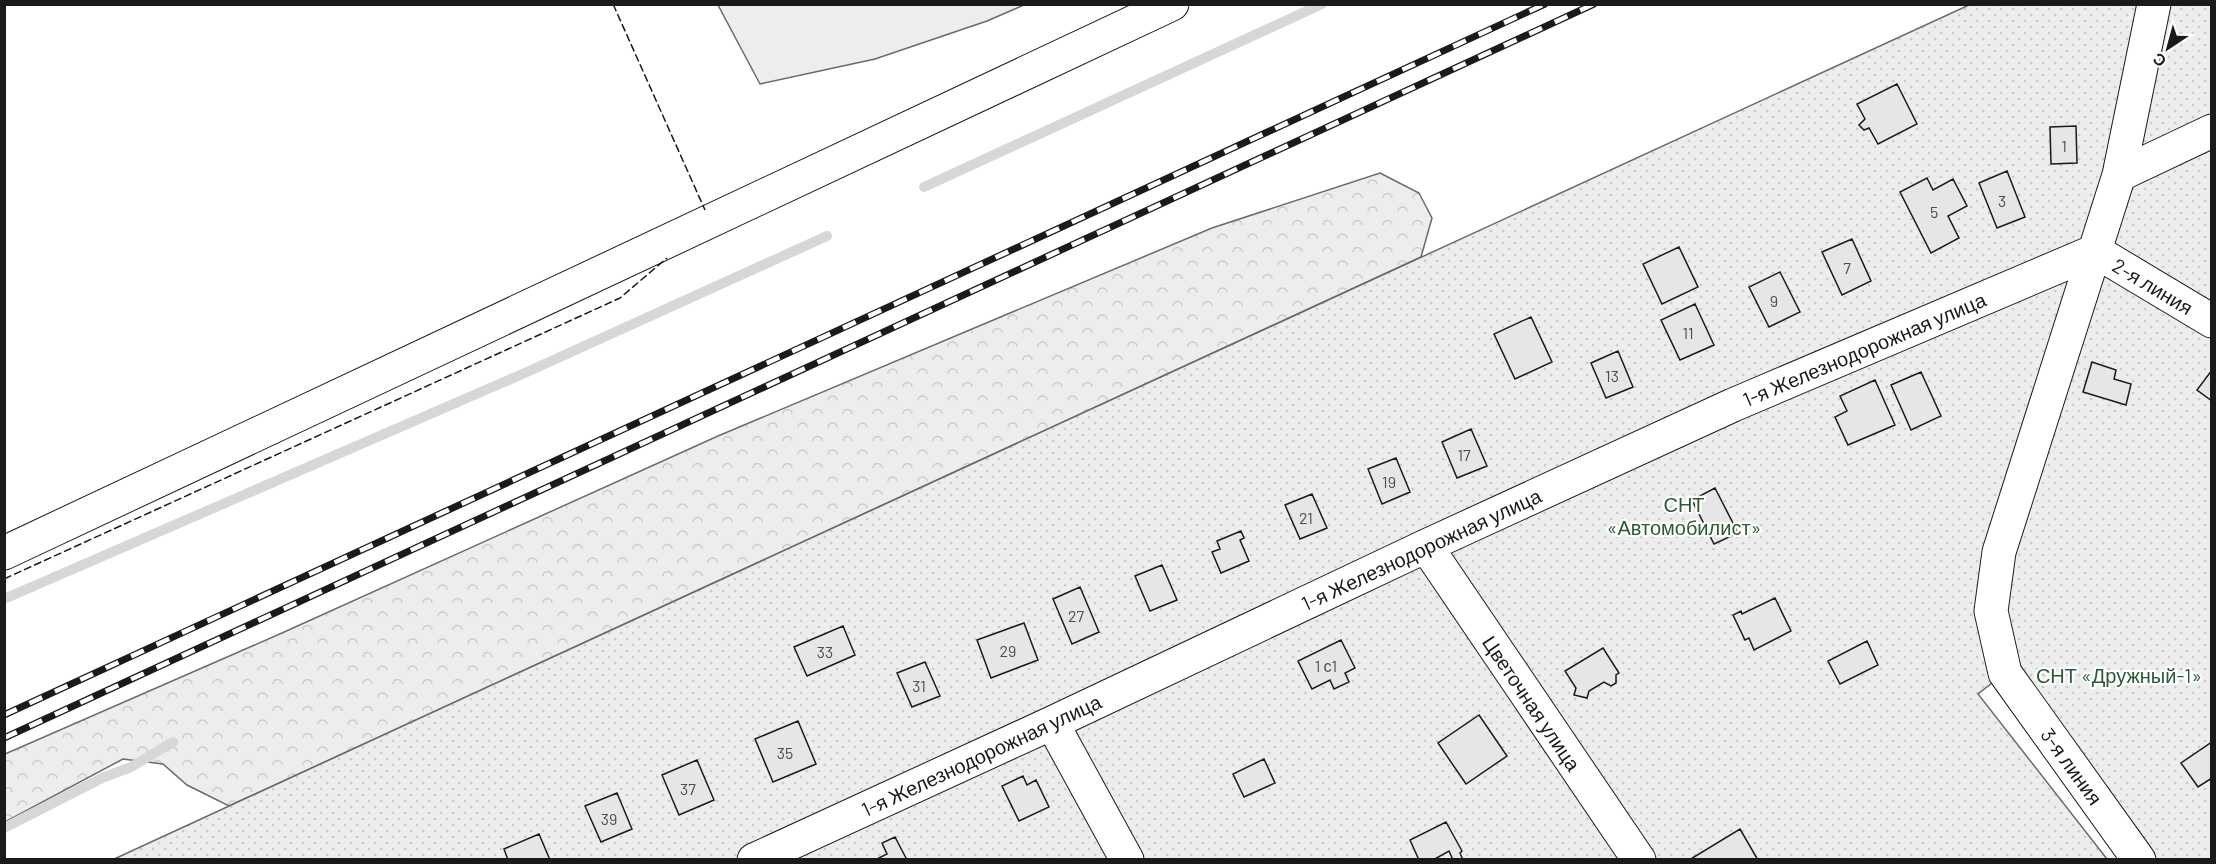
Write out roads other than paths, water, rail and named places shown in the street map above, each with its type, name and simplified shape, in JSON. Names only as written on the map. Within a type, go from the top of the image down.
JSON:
[{"type":"street","points":[[4,553],[1172,4]]},
{"type":"street","points":[[2095,251],[2119,175],[2154,4]]},
{"type":"street","points":[[2119,175],[2211,131]]},
{"type":"street","name":"2-я линия","points":[[2095,251],[2211,321]]},
{"type":"street","name":"1-я Железнодорожная улица","points":[[754,860],[1733,405],[2095,251]]},
{"type":"street","name":"3-я линия","points":[[2095,251],[1999,552],[1991,611],[2005,673],[2139,860]]},
{"type":"street","name":"Цветочная улица","points":[[1426,546],[1639,860]]},
{"type":"street","points":[[1052,723],[1127,860]]},
{"type":"waterway","points":[[924,187],[1322,4]]},
{"type":"waterway","points":[[4,599],[527,372],[827,236]]},
{"type":"waterway","points":[[4,828],[102,778],[131,767],[173,742]]},
{"type":"railway","points":[[4,715],[1545,4]]},
{"type":"railway","points":[[4,738],[1594,4]]},
{"type":"park label","name":"СНТ «Автомобилист»","points":[[1684,516]]},
{"type":"park label","name":"СНТ «Дружный-1»","points":[[2119,675]]}]
